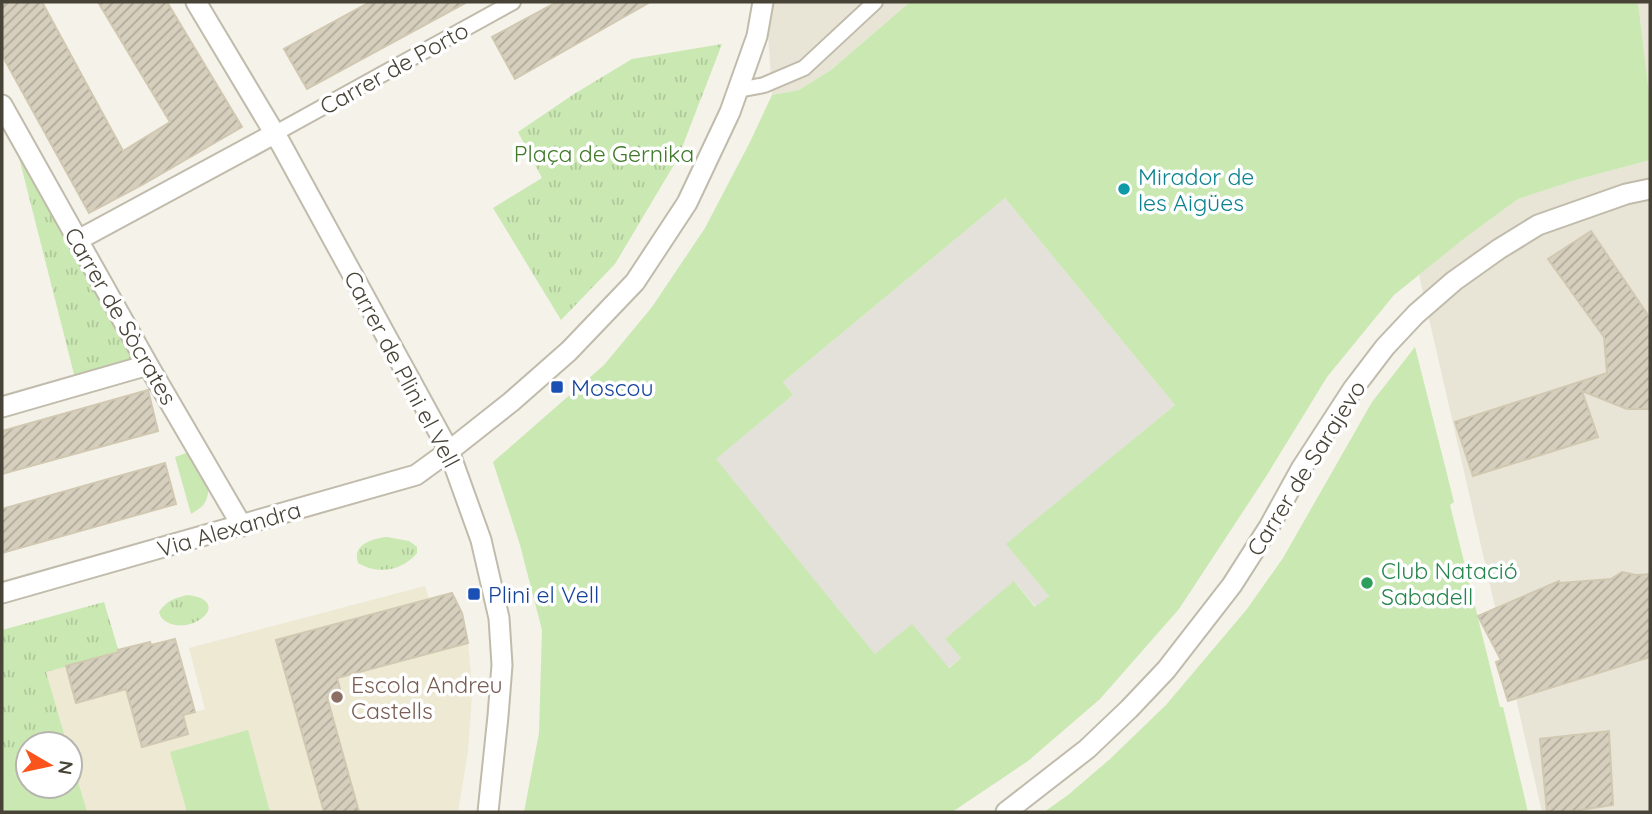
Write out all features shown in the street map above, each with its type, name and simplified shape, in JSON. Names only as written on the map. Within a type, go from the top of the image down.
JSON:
[{"type":"street","name":"Carrer de Plini el Vell","points":[[196,2],[274,134],[449,451],[481,540],[499,618],[502,665],[488,812]]},
{"type":"street","name":"Carrer de Porto","points":[[274,134],[513,2]]},
{"type":"street","name":"Via Alexandra","points":[[2,593],[416,475],[449,451],[569,351],[635,282],[687,203],[730,112],[757,36],[763,2]]},
{"type":"street","points":[[738,90],[764,85],[804,68],[875,2]]},
{"type":"street","name":"Carrer de Sòcrates","points":[[4,114],[242,526]]},
{"type":"street","points":[[78,240],[274,134]]},
{"type":"street","name":"Carrer de Sarajevo","points":[[1006,812],[1087,749],[1166,670],[1232,585],[1269,527],[1301,469],[1353,389],[1385,347],[1416,314],[1454,281],[1538,225],[1626,194],[1650,189]]},
{"type":"street","points":[[2,407],[148,365]]},
{"type":"shaded area","points":[[766,2],[910,2],[831,70],[799,90],[772,95]]},
{"type":"shaded area","points":[[1638,2],[1650,2],[1650,101]]},
{"type":"shaded area","points":[[1650,160],[1650,812],[1542,812],[1419,275],[1518,199]]},
{"type":"shaded area","points":[[1005,198],[1175,405],[1007,544],[1049,596],[1036,607],[1015,582],[945,639],[961,658],[948,668],[875,654],[715,459],[793,395],[783,382]]},
{"type":"shaded area","name":"Escola Andreu Castells","points":[[425,586],[429,599],[452,593],[462,613],[472,686],[468,751],[458,812],[87,812],[83,800],[84,730],[63,730],[45,672],[150,642],[151,645],[175,639],[195,712],[205,709],[189,648]]},
{"type":"green space","points":[[910,2],[1638,2],[1650,101],[1650,160],[1518,199],[1394,295],[1327,377],[1267,475],[1179,609],[1100,699],[1028,761],[952,812],[524,812],[539,733],[542,630],[520,545],[493,462],[604,365],[652,307],[705,228],[772,95],[799,90],[831,70]],"holes":[[[1005,198],[1175,405],[1006,544],[1049,596],[1035,607],[1014,581],[945,639],[961,658],[949,668],[912,624],[875,654],[716,459],[793,395],[783,382]]]},
{"type":"green space","name":"Plaça de Gernika","points":[[722,44],[678,158],[615,264],[561,320],[493,208],[542,178],[518,132],[632,59]]},
{"type":"green space","points":[[9,118],[148,365],[77,386]]},
{"type":"green space","name":"Club Natació Sabadell","points":[[1415,347],[1454,502],[1450,505],[1528,812],[1044,812],[1110,759],[1166,705],[1247,609],[1283,558],[1372,402]]},
{"type":"green space","points":[[192,451],[203,469],[208,491],[204,504],[191,514],[175,457]]},
{"type":"green space","points":[[387,537],[409,541],[417,547],[417,553],[404,564],[389,569],[374,569],[358,563],[358,551],[361,547],[370,541]]},
{"type":"green space","points":[[187,595],[206,602],[209,607],[207,613],[194,623],[185,625],[175,625],[163,619],[159,612],[165,605]]},
{"type":"green space","points":[[104,602],[119,652],[46,672],[63,730],[14,730],[14,800],[83,800],[87,812],[2,812],[2,630]]},
{"type":"green space","points":[[248,730],[270,812],[187,812],[170,752]]},
{"type":"green space","points":[[14,774],[14,800],[83,800],[87,812],[2,812],[2,777]]},
{"type":"building","points":[[2,2],[42,2],[123,151],[170,122],[98,2],[167,2],[242,127],[89,213],[2,55]]},
{"type":"building","points":[[370,2],[467,2],[307,89],[284,49]]},
{"type":"building","points":[[557,2],[650,2],[515,79],[492,37]]},
{"type":"building","points":[[1591,231],[1650,318],[1650,409],[1627,409],[1582,391],[1598,437],[1473,476],[1455,422],[1607,373],[1604,337],[1548,259]]},
{"type":"building","points":[[148,390],[158,431],[2,474],[2,431]]},
{"type":"building","points":[[165,463],[176,504],[2,553],[2,509]]},
{"type":"building","points":[[1622,572],[1650,574],[1650,657],[1508,701],[1496,662],[1501,660],[1478,616],[1559,581],[1611,579]]},
{"type":"building","points":[[452,593],[462,613],[468,643],[337,678],[341,693],[327,697],[359,812],[324,812],[276,640]]},
{"type":"building","points":[[175,639],[195,712],[183,715],[188,734],[142,747],[126,689],[76,703],[66,666],[150,642],[151,645]]},
{"type":"building","points":[[1609,731],[1613,805],[1568,812],[1547,812],[1540,739]]},
{"type":"place","name":"Mirador de les Aigües","points":[[1124,189]]},
{"type":"place","name":"Moscou","points":[[557,387]]},
{"type":"place","name":"Club Natació Sabadell","points":[[1367,583]]},
{"type":"place","name":"Plini el Vell","points":[[474,594]]},
{"type":"place","name":"Escola Andreu Castells","points":[[337,697]]}]
